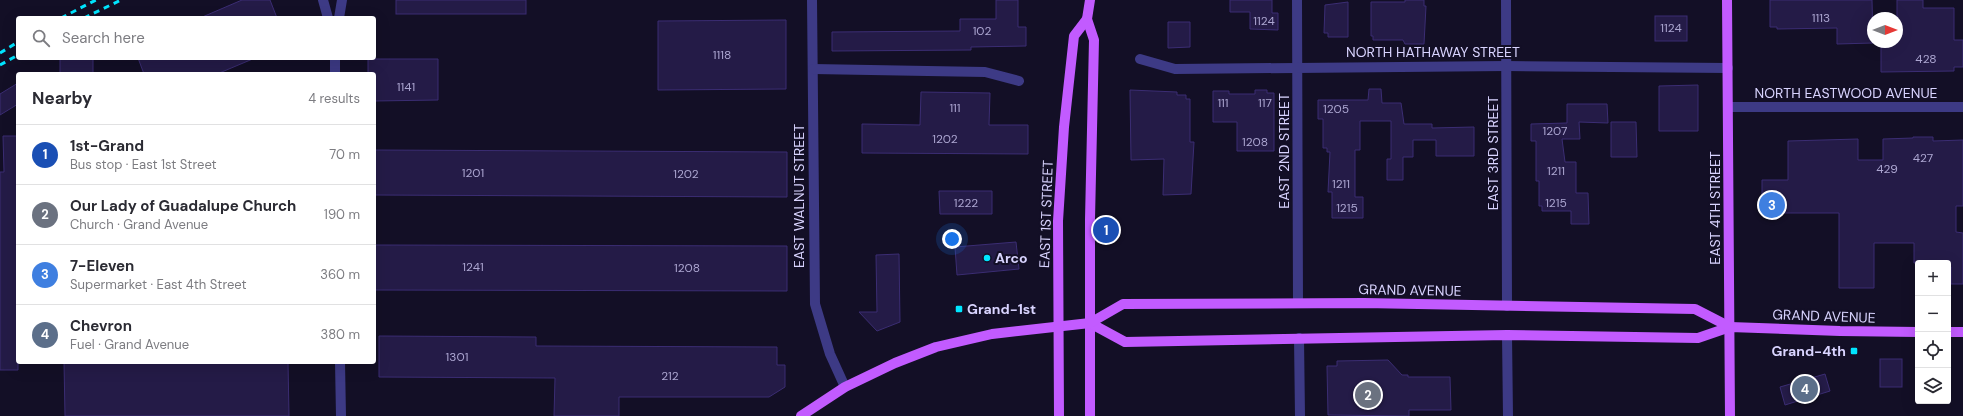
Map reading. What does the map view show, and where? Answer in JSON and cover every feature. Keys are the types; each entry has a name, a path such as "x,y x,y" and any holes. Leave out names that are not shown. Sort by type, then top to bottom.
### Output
{"main road":[{"name":"EAST 1ST STREET","path":"1090,0 1087,19 1094,40 1090,219 1090,416"},
{"name":"EAST 4TH STREET","path":"1727,0 1729,107 1730,416"},
{"name":"EAST 1ST STREET","path":"1059,416 1058,221 1066,99 1074,36 1087,19"},
{"name":"GRAND AVENUE","path":"801,416 845,387 895,363 936,347 992,334 1058,325 1090,323 1123,304 1298,302 1695,309 1730,327"},
{"name":"GRAND AVENUE","path":"1090,323 1125,342 1507,335 1698,338 1730,327 1915,332"},
{"path":"1951,332 1963,332"}],"street":[{"path":"324,0 328,16"},
{"path":"339,16 342,0"},
{"name":"EAST WALNUT STREET","path":"812,0 815,304 830,354 845,387"},
{"name":"EAST 2ND STREET","path":"1297,0 1298,302"},
{"name":"EAST 3RD STREET","path":"1506,0 1508,306"},
{"name":"NORTH HATHAWAY STREET","path":"1140,59 1175,68 1506,66 1728,68"},
{"path":"335,60 335,72"},
{"path":"813,68 985,72 1019,81"},
{"name":"NORTH EASTWOOD AVENUE","path":"1729,107 1963,107"},
{"path":"1507,335 1508,416"},
{"path":"1299,338 1300,416"},
{"path":"340,364 341,416"}],"building":[{"path":"242,0 270,0 276,16 205,16"},
{"path":"396,0 526,0 526,14 396,14"},
{"path":"996,0 1018,0 1018,27 1026,27 1026,46 971,47 971,50 832,51 832,32 960,31 960,19 996,19"},
{"path":"1230,0 1272,0 1272,13 1278,13 1278,30 1250,29 1250,12 1230,12"},
{"path":"1405,0 1424,0 1424,6 1426,6 1424,44 1405,44 1403,40 1373,40 1373,36 1371,36 1371,2 1405,2"},
{"path":"1770,0 1872,0 1872,12 1867,12 1867,43 1837,44 1837,28 1777,29 1777,27 1770,27"},
{"path":"1897,0 1923,0 1923,8 1954,8 1954,40 1963,40 1963,67 1954,67 1954,71 1881,72 1881,48 1903,48 1903,12 1897,12"},
{"path":"1348,2 1348,37 1328,37 1328,33 1324,33 1325,5"},
{"path":"1655,16 1687,16 1687,41 1655,41"},
{"path":"786,20 786,89 658,90 658,21"},
{"path":"1168,22 1190,22 1190,47 1168,48"},
{"path":"438,59 438,100 376,101 376,72 368,72 368,60"},
{"path":"60,60 93,60 93,72 60,72"},
{"path":"139,60 250,60 222,72 143,72"},
{"path":"16,84 16,105 0,115 0,94"},
{"path":"1698,85 1698,131 1659,131 1659,86"},
{"path":"1369,89 1381,89 1382,103 1401,103 1404,124 1432,124 1432,128 1474,127 1474,156 1436,156 1436,140 1413,140 1413,157 1403,157 1403,180 1387,180 1387,159 1391,159 1391,121 1360,121 1360,150 1355,150 1355,197 1363,197 1363,218 1332,218 1332,192 1328,192 1330,152 1327,152 1327,148 1323,148 1323,119 1318,119 1318,100 1368,100"},
{"path":"1130,90 1177,92 1177,95 1186,95 1186,99 1190,99 1190,142 1194,142 1191,194 1163,195 1164,159 1131,160"},
{"path":"1255,90 1267,90 1267,93 1274,93 1274,151 1237,151 1237,122 1213,122 1213,91 1229,91 1229,94 1255,94"},
{"path":"921,92 990,93 989,125 1028,125 1028,154 862,153 862,124 920,125"},
{"path":"1567,104 1607,104 1608,123 1579,122 1580,139 1562,139 1565,162 1576,162 1576,193 1588,193 1589,224 1571,224 1571,211 1542,211 1542,206 1539,206 1539,181 1536,181 1536,141 1531,141 1531,124 1567,123"},
{"path":"1611,122 1636,122 1637,157 1611,157"},
{"path":"3,136 16,136 16,364 18,364 18,370 0,370 0,172 4,172"},
{"path":"1933,137 1933,141 1963,140 1963,206 1956,206 1956,232 1963,233 1963,284 1951,284 1951,260 1915,260 1914,263 1914,243 1874,243 1874,288 1839,288 1839,213 1762,213 1762,180 1788,180 1788,141 1858,139 1858,160 1883,160 1883,139"},
{"path":"376,150 787,152 787,197 376,195"},
{"path":"939,191 992,191 992,214 940,214"},
{"name":"Arco","path":"1016,242 1019,269 957,275 955,247"},
{"path":"376,245 787,246 787,291 376,290"},
{"path":"899,254 900,322 877,331 859,312 877,312 876,255"},
{"path":"379,336 536,337 536,346 777,347 777,365 785,365 785,387 769,397 619,397 619,416 554,416 555,378 379,377"},
{"path":"1880,359 1902,359 1902,387 1880,387"},
{"path":"1388,360 1402,375 1408,375 1408,377 1450,377 1451,410 1409,410 1409,416 1328,415 1327,366 1337,366 1337,361"},
{"path":"64,364 288,364 289,416 65,416"},
{"path":"1825,374 1830,391 1785,405 1780,387"}],"railway":[{"path":"65,16 96,0"},
{"path":"88,16 121,0"},
{"path":"0,53 16,43"},
{"path":"0,65 16,56"}],"place":[{"name":"7-Eleven","path":"1772,205"},
{"name":"1st-Grand","path":"1106,230"},
{"name":"Arco","path":"987,258"},
{"name":"Grand-1st","path":"959,309"},
{"name":"Grand-4th","path":"1854,351"},
{"name":"Chevron","path":"1805,389"},
{"name":"Our Lady of Guadalupe Church","path":"1368,395"}]}
